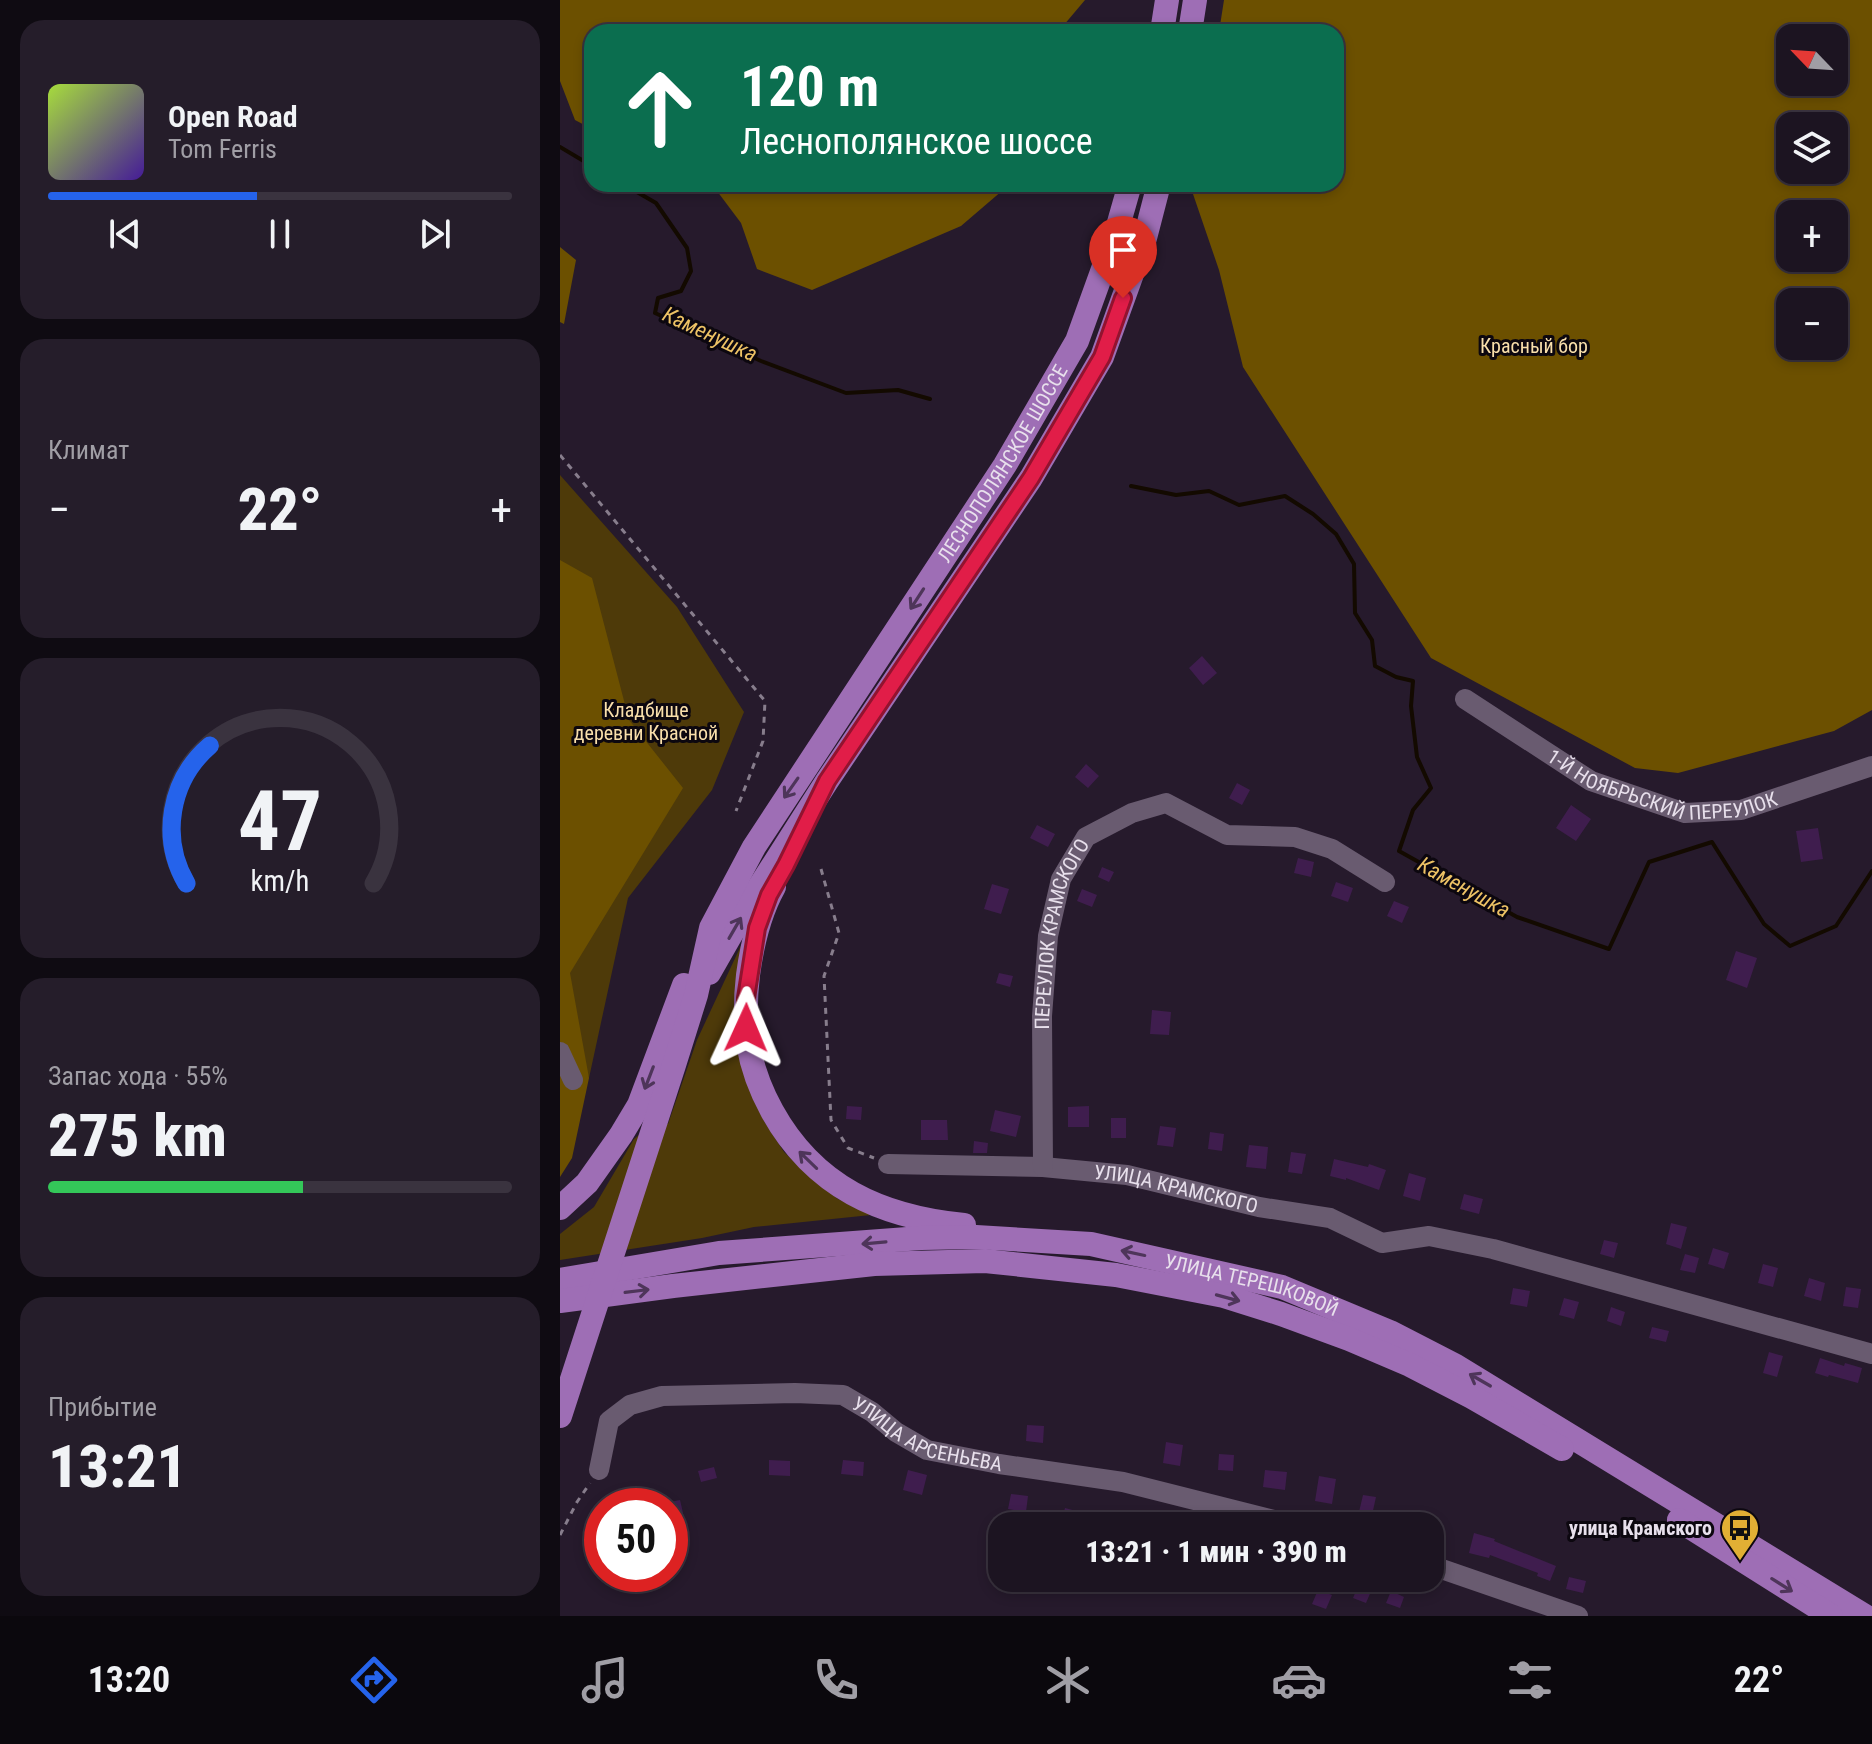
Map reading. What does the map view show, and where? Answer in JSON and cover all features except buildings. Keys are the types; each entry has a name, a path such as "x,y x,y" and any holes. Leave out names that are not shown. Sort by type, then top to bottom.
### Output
{"main road":[{"path":"1163,24 1167,0"},
{"path":"1191,24 1195,0"},
{"name":"ЛЕСНОПОЛЯНСКОЕ ШОССЕ","path":"711,928 785,797 1005,465 1077,341 1128,192"},
{"name":"ЛЕСНОПОЛЯНСКОЕ ШОССЕ","path":"827,781 1031,478 1102,357 1145,238 1157,192"},
{"path":"696,995 749,903 827,781"},
{"path":"827,781 769,895 757,928 747,984 746,1028 750,1062 784,1133 803,1157 835,1184 897,1213 936,1222 1022,1229 1091,1244"},
{"path":"560,1416 696,995 711,928"},
{"path":"560,1208 587,1183 639,1105 678,997 711,928"},
{"name":"УЛИЦА ТЕРЕШКОВОЙ","path":"560,1280 719,1253 921,1238 976,1237 1091,1244 1282,1287 1390,1332 1456,1366 1865,1616"},
{"name":"УЛИЦА ТЕРЕШКОВОЙ","path":"571,1300 874,1264 985,1261 1116,1275 1224,1296 1349,1339 1448,1384 1590,1466 1831,1616"},
{"path":"560,1310 571,1300"}],"street":[{"name":"1-Й НОЯБРЬСКИЙ ПЕРЕУЛОК","path":"1465,699 1591,781 1685,813 1741,810 1872,766"},
{"name":"ПЕРЕУЛОК КРАМСКОГО","path":"1043,1167 1042,1016 1048,936 1061,879 1086,837 1132,813 1166,803 1227,835 1295,837 1332,849 1385,882"},
{"path":"560,1052 573,1080"},
{"name":"УЛИЦА КРАМСКОГО","path":"888,1164 1043,1167 1127,1175 1259,1207 1330,1218 1382,1243 1429,1236 1493,1249 1872,1354"},
{"name":"УЛИЦА АРСЕНЬЕВА","path":"599,1470 609,1421 630,1405 662,1396 843,1395 927,1450 1123,1482 1242,1512"},
{"path":"1444,1570 1571,1615"}],"path":[{"path":"560,455 765,701 763,741 736,811"},
{"path":"821,869 839,933 824,976 831,1120 848,1148 888,1164"},
{"path":"560,1535 577,1502 599,1470"}],"green space":[{"path":"560,0 1085,0 1065,24 584,24 584,125 575,120 560,81"},
{"name":"Красный бор","path":"1224,0 1872,0 1872,710 1834,731 1678,773 1635,768 1431,658 1243,367 1219,270 1193,192 1344,192 1344,24 1220,24"},
{"path":"718,192 1001,192 961,226 812,290 757,269 741,223"},
{"path":"560,247 576,260 564,324 560,322"},
{"name":"Кладбище деревни Красной","path":"560,475 677,607 744,712 712,790 628,898 589,1078 560,1003"},
{"path":"560,560 592,578 629,720 683,788 570,973 589,1078 572,1158 560,1177"},
{"path":"744,939 764,1121 784,1152 813,1180 838,1199 871,1215 754,1227 560,1260 560,1234 594,1207 634,1139 656,1121 668,1124 697,1040"}],"waterway":[{"name":"Каменушка","path":"560,147 584,161"},
{"name":"Каменушка","path":"637,192 656,203 687,248 691,271 681,291 658,298 655,313 761,361 846,393 898,390 930,399"},
{"name":"Каменушка","path":"1131,486 1176,495 1209,491 1239,505 1285,496 1336,534 1354,564 1355,613 1372,640 1375,666 1396,677 1413,681 1411,706 1417,757 1431,788 1413,810 1399,851 1517,917 1609,949 1649,862 1712,842 1764,924 1790,946 1836,926 1872,871"}],"place":[{"name":"улица Крамского","path":"1740,1562"}],"route":[{"path":"746,1028 746,998 757,928 769,895 827,781 1031,478 1102,357 1123,298"}]}
